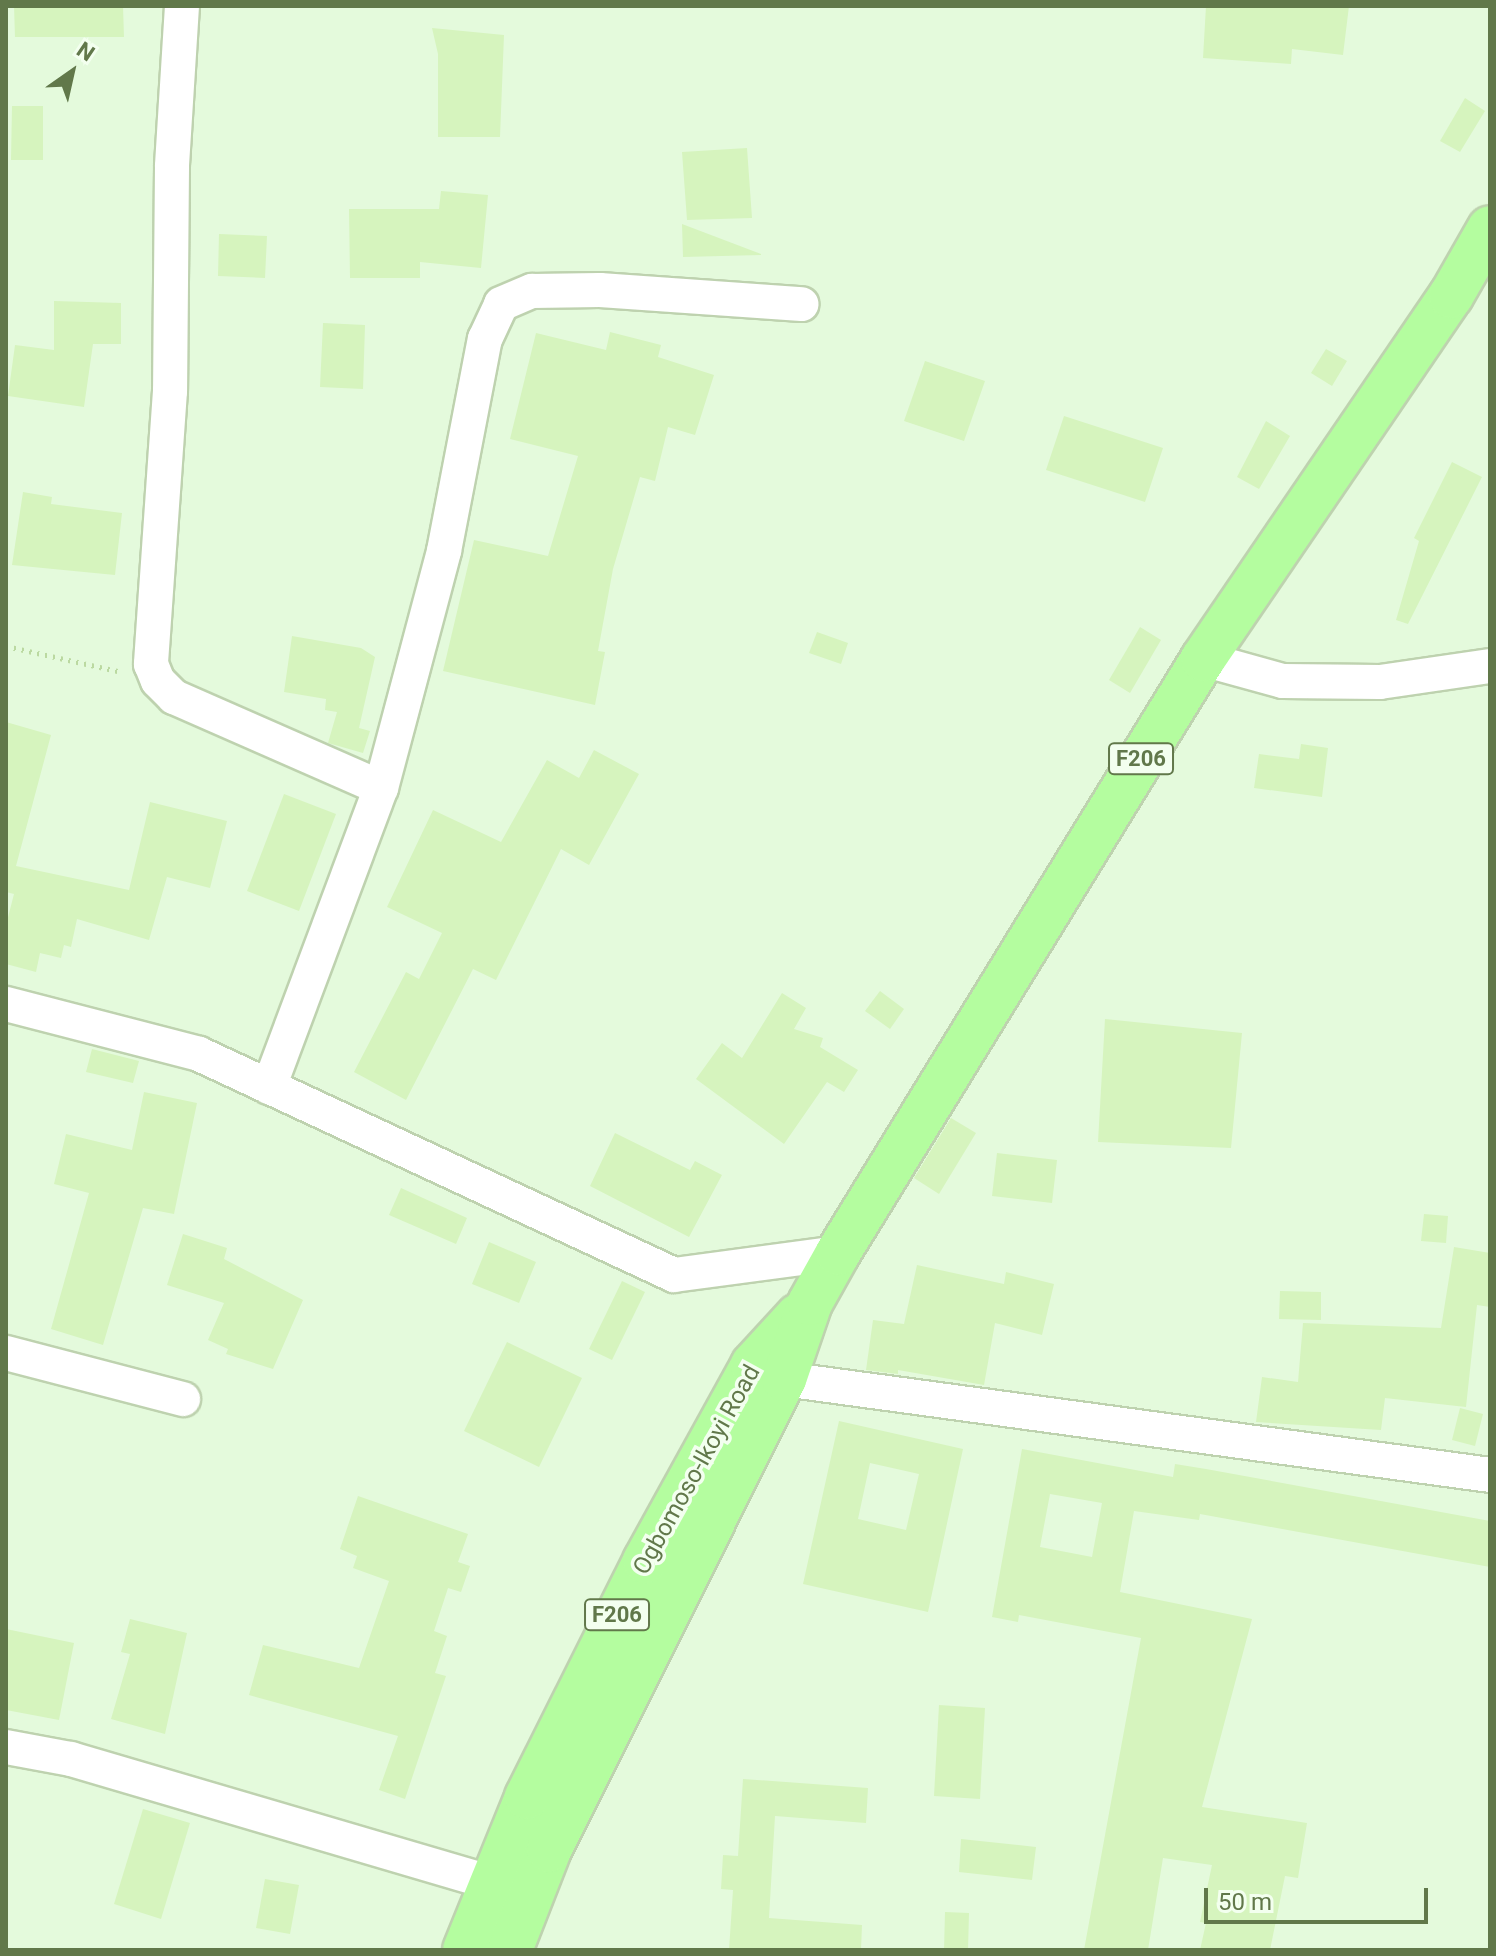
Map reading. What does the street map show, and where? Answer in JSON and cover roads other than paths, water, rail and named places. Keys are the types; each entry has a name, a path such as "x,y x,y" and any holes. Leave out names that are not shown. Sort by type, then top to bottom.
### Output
{"main road":[{"name":"F206","path":"810,1303 1203,659 1451,296 1490,228"},
{"name":"Ogbomoso-Ikoyi Road","path":"510,1950 549,1850 784,1379 810,1303"},
{"name":"Ogbomoso-Ikoyi Road","path":"465,1950 490,1882 581,1684 753,1365 810,1303"}],"street":[{"path":"182,6 172,167 170,391 150,642 158,681 174,697 381,788"},
{"path":"269,1087 381,788 444,551 485,339 501,304 532,291 600,290 802,304"},
{"path":"1203,659 1283,681 1380,682 1490,666"},
{"path":"6,1004 199,1054 674,1275 838,1253"},
{"path":"6,1353 183,1399"},
{"path":"784,1379 1490,1475"},
{"path":"6,1747 71,1759 490,1882"}]}
